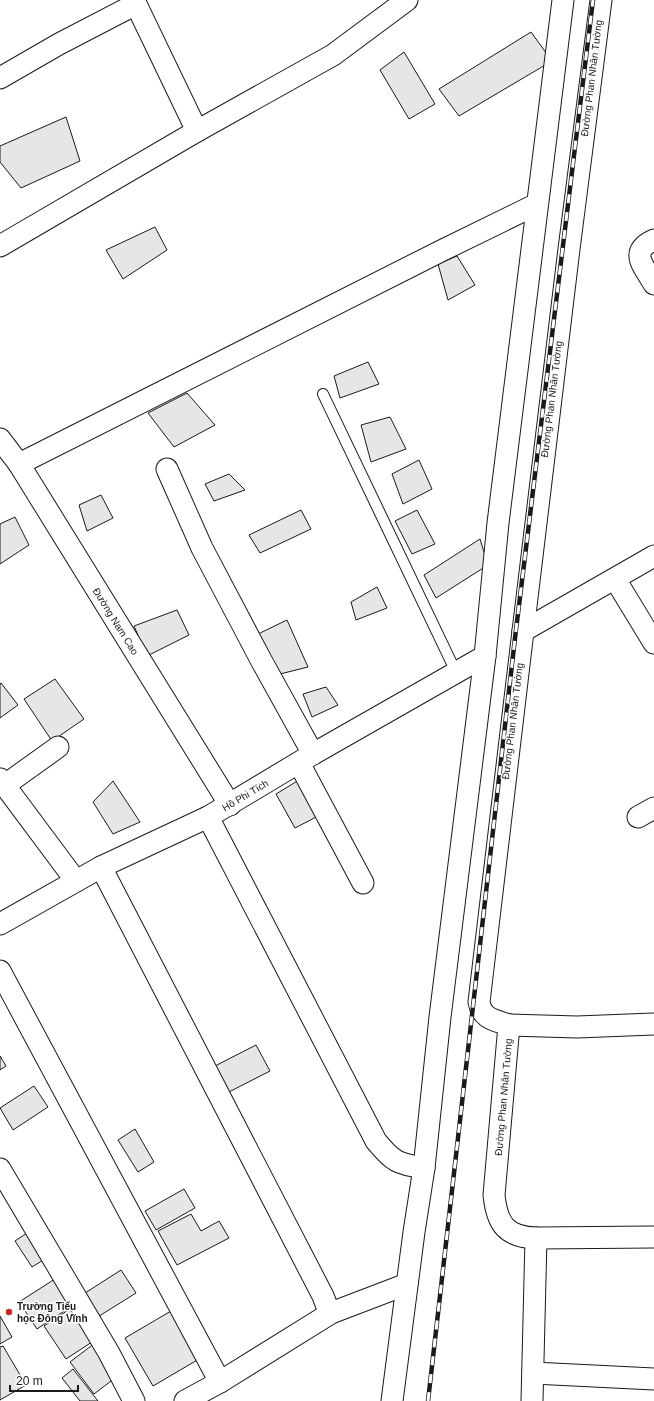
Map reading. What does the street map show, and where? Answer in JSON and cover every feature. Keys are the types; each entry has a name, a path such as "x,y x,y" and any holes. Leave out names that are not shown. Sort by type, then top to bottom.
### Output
{"street":[{"path":"0,246 333,55 407,0"},
{"path":"392,1401 424,1168 440,1017 485,656 498,523 537,204 564,0"},
{"name":"Đường Phan Nhân Tường","path":"601,0 522,631 479,1002 480,1008 485,1015 490,1019 509,1026 494,1195 496,1212 502,1223 511,1232 523,1237 654,1237"},
{"path":"0,78 135,2 197,132"},
{"path":"19,464 537,204"},
{"path":"654,240 641,248 639,255 641,262 654,284"},
{"name":"Đường Nam Cao","path":"0,439 19,464 230,804"},
{"path":"167,469 206,555 261,660 363,883"},
{"path":"522,631 654,556"},
{"path":"615,579 654,643"},
{"name":"Hồ Phi Tích","path":"0,924 101,867 208,817 306,758 485,656"},
{"path":"58,747 2,782 76,881"},
{"path":"208,817 376,1141 386,1153 404,1165 424,1168"},
{"path":"101,867 323,1296 328,1309 332,1313"},
{"path":"0,971 220,1382"},
{"path":"509,1026 577,1027 654,1024"},
{"path":"0,1169 109,1352 134,1401"},
{"path":"532,1401 536,1238"},
{"path":"185,1401 220,1382 332,1313 407,1284"},
{"path":"533,1373 654,1379"}],"lane":[{"path":"323,394 456,672"}],"building":[{"path":"531,32 552,61 459,116 439,89"},
{"path":"404,52 435,104 409,119 380,70"},
{"path":"66,117 80,161 21,188 0,162 0,146"},
{"path":"155,227 167,250 123,279 106,250"},
{"path":"457,256 475,285 448,300 438,264"},
{"path":"368,362 379,384 340,398 334,376"},
{"path":"187,393 215,425 174,447 148,413"},
{"path":"390,417 406,449 371,462 361,425"},
{"path":"419,460 432,489 403,504 392,474"},
{"path":"229,474 245,490 214,501 205,484"},
{"path":"101,495 113,518 87,531 79,505"},
{"path":"301,510 311,529 260,553 249,535"},
{"path":"417,510 435,544 412,554 395,521"},
{"path":"15,517 29,545 0,564 0,524"},
{"path":"480,539 488,565 436,598 424,575"},
{"path":"377,587 387,608 356,620 351,602"},
{"path":"177,610 189,635 147,656 134,626"},
{"path":"287,620 308,667 276,675 258,634"},
{"path":"55,679 84,719 52,741 24,699"},
{"path":"1,683 18,705 0,718 0,684"},
{"path":"326,687 338,705 312,717 303,694"},
{"path":"299,780 320,815 295,828 276,794"},
{"path":"113,781 140,822 113,834 93,802"},
{"path":"256,1045 270,1071 225,1094 211,1068"},
{"path":"0,1056 6,1066 0,1070"},
{"path":"34,1086 48,1107 13,1130 0,1108"},
{"path":"135,1129 154,1162 138,1172 118,1140"},
{"path":"184,1189 195,1208 156,1230 145,1211"},
{"path":"191,1214 201,1231 219,1221 229,1238 177,1265 158,1231"},
{"path":"30,1231 48,1257 32,1267 15,1241"},
{"path":"121,1270 136,1293 96,1318 82,1295"},
{"path":"58,1277 75,1304 37,1329 19,1302"},
{"path":"76,1305 98,1338 66,1359 44,1326"},
{"path":"171,1311 199,1359 153,1386 125,1338"},
{"path":"0,1316 12,1337 0,1344"},
{"path":"95,1343 119,1375 94,1394 70,1362"},
{"path":"3,1346 26,1385 0,1400 0,1347"},
{"path":"73,1369 98,1401 80,1401 62,1378"}],"railway":[{"path":"428,1401 515,638 593,0"}],"place":[{"name":"Trường Tiểu học Đông Vĩnh","path":"9,1312"}]}
